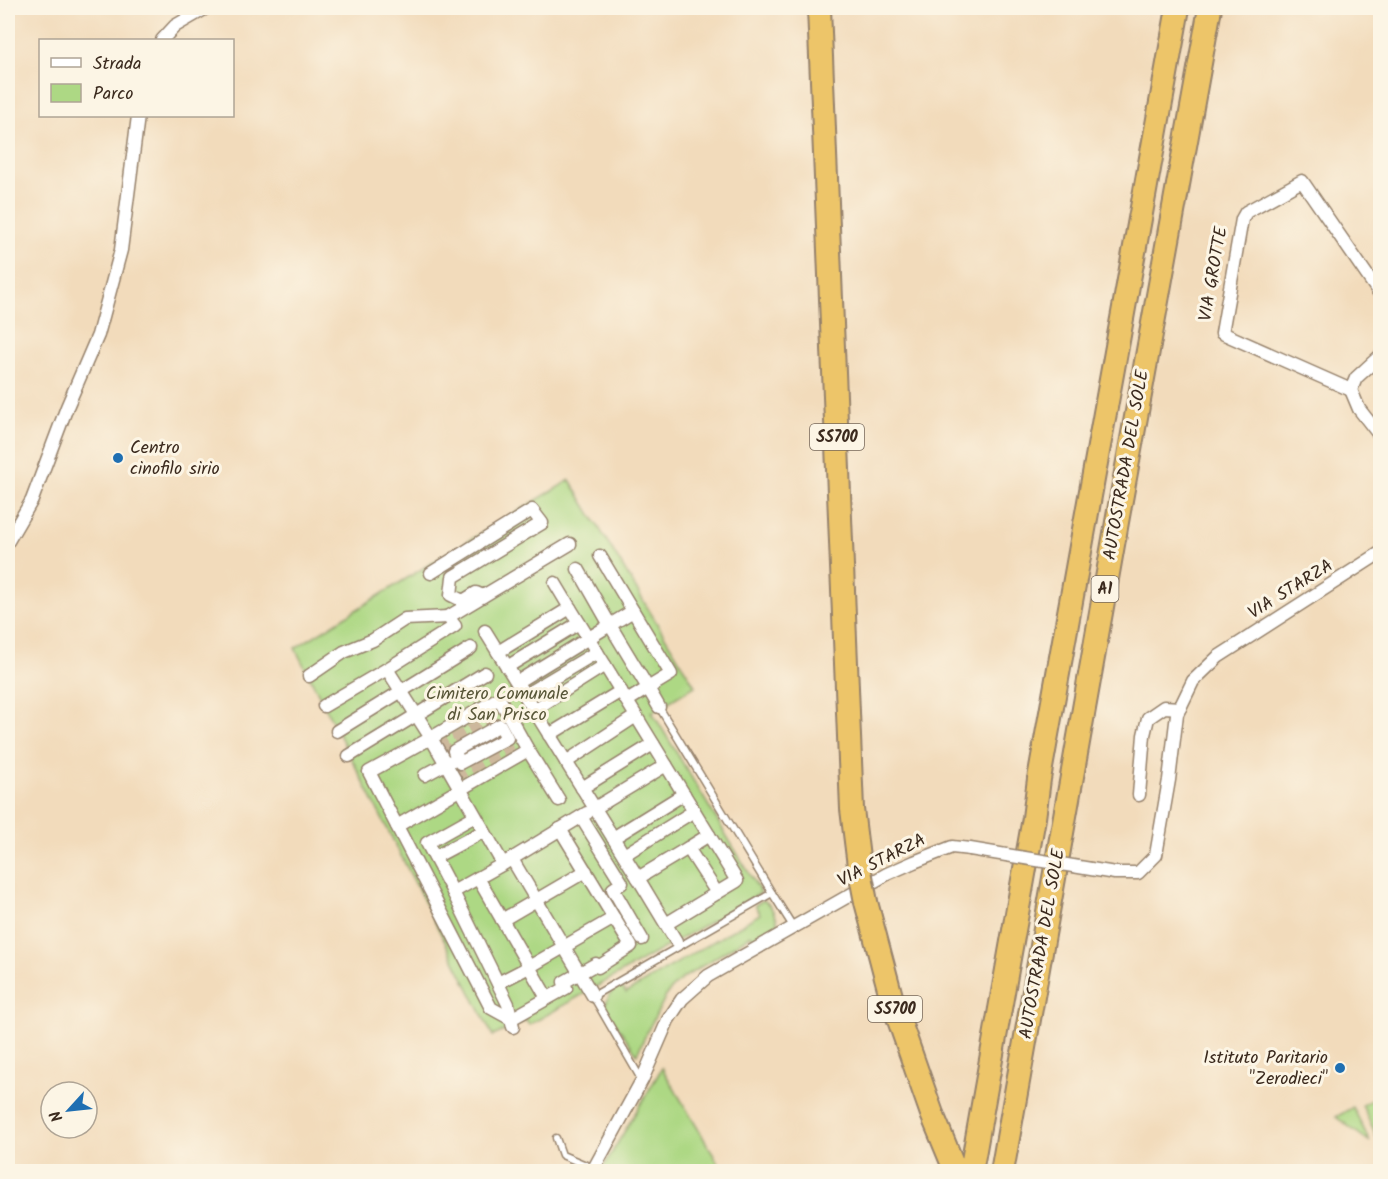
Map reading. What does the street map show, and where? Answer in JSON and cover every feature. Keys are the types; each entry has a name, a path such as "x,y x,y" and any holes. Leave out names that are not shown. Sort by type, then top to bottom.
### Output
{"highway":[{"name":"SS700","path":"819,8 852,810 866,902 892,1000 932,1114 956,1172"},
{"name":"AUTOSTRADA DEL SOLE","path":"971,1172 1041,768 1178,8"},
{"name":"AUTOSTRADA DEL SOLE","path":"1002,1172 1210,8"}],"street":[{"path":"163,39 175,26 206,8"},
{"path":"8,542 32,500 67,407 98,335 121,250 138,117"},
{"name":"VIA GROTTE","path":"1351,390 1222,333 1245,212 1302,181 1380,294"},
{"path":"1380,356 1356,378 1351,390 1359,409 1380,435"},
{"path":"430,573 532,510 542,523 453,577 451,594 464,601 476,593 483,596"},
{"path":"309,676 344,652 373,640 405,619 422,615 448,617 570,544"},
{"name":"VIA STARZA","path":"592,1170 642,1080 668,1020 682,999 708,976 887,874 952,847 1115,873 1138,873 1156,855 1169,780 1177,714 1193,681 1218,657 1380,553"},
{"path":"549,735 624,696 648,688 671,674 600,556"},
{"path":"578,569 659,707"},
{"path":"555,583 738,881 666,924"},
{"path":"498,652 570,608"},
{"path":"517,682 633,610"},
{"path":"324,706 455,626 448,617"},
{"path":"507,667 579,623"},
{"path":"485,631 582,788 587,812 622,883 613,889 642,939"},
{"path":"337,732 471,648"},
{"path":"525,695 597,652"},
{"path":"534,710 605,665"},
{"path":"387,669 431,738 452,761 461,789 475,816 537,900 592,996"},
{"path":"349,756 485,673"},
{"path":"508,728 501,694 431,738 369,772 490,1008 512,1023"},
{"path":"1139,795 1144,735 1148,718 1164,707 1180,708"},
{"path":"566,762 636,716"},
{"path":"452,761 454,751 500,725 508,728 528,750 559,800"},
{"path":"582,788 653,744"},
{"path":"397,826 528,750"},
{"path":"425,775 452,761"},
{"path":"453,892 508,862 666,765"},
{"path":"613,838 684,794"},
{"path":"624,855 694,811"},
{"path":"587,812 613,838 676,941"},
{"path":"475,816 427,843 508,1004 512,1023"},
{"path":"512,1023 547,998 566,988 564,982 596,964 598,968 631,946 560,829"},
{"path":"435,857 484,831"},
{"path":"638,878 710,836"},
{"path":"688,848 717,893"},
{"path":"502,920 586,871"},
{"path":"478,878 547,998"},
{"path":"498,983 614,918"}],"lane":[{"path":"659,707 795,928"},
{"path":"642,1080 592,996 772,893"},
{"path":"556,1138 562,1155 592,1170"}],"green space":[{"name":"Cimitero Comunale di San Prisco","path":"570,480 695,686 652,712 761,893 529,1025 526,1020 493,1036 295,648"},
{"path":"763,900 776,917 775,930 759,943 751,935 683,978 665,998 637,1054 604,1007 611,992 620,985 626,993 760,914 755,905"},
{"path":"662,1068 723,1171 601,1171"},
{"path":"1380,1095 1380,1145 1362,1105"},
{"path":"1353,1107 1370,1142 1336,1117"}],"tunnel":[{"path":"438,749 506,711"},
{"path":"454,777 521,739"}],"place":[{"name":"Centro cinofilo sirio","path":"118,458"},
{"name":"Istituto Paritario \"Zerodieci\"","path":"1340,1068"}]}
